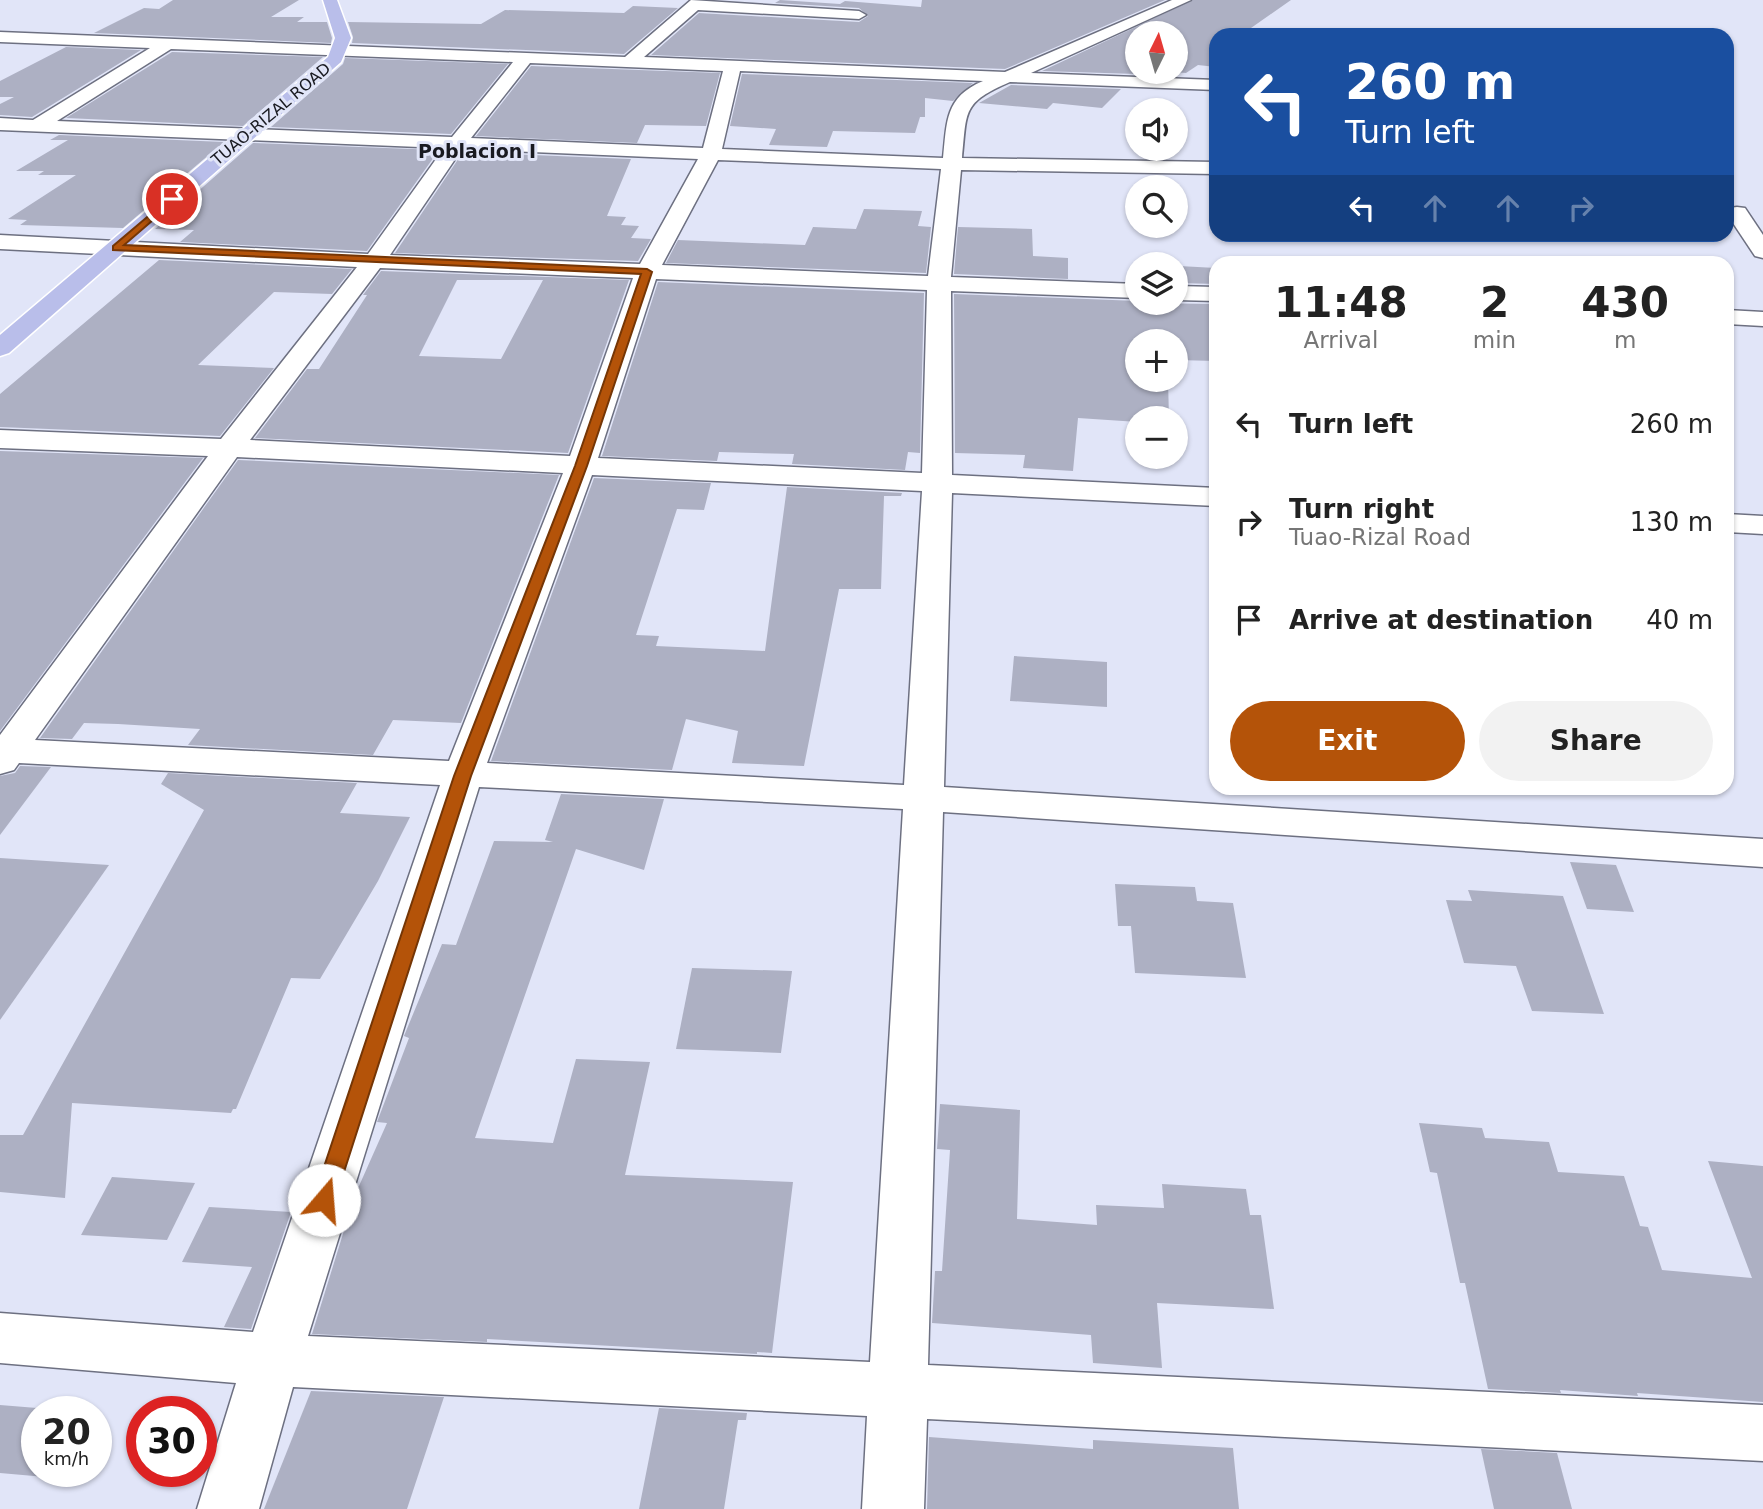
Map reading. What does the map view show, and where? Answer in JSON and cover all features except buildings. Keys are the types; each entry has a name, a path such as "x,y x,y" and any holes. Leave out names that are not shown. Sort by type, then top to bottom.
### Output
{"main road":[{"name":"TUAO-RIZAL ROAD","path":"0,348 324,69 341,49 344,38 330,0"}],"street":[{"path":"893,1509 937,482 939,281 958,109 977,90 1184,0"},
{"path":"630,61 697,3 859,15"},
{"path":"0,37 1209,85"},
{"path":"0,47 19,38"},
{"path":"9,143 169,43"},
{"path":"3,754 229,448 374,261 457,143 526,57"},
{"path":"228,1509 272,1360 463,776 581,466 647,272 710,155 733,64"},
{"path":"0,124 952,164 1209,169"},
{"path":"1734,208 1763,215"},
{"path":"1734,210 1763,251"},
{"path":"0,242 374,261 1125,290"},
{"path":"1188,293 1209,294"},
{"path":"1734,317 1763,319"},
{"path":"0,439 1209,497"},
{"path":"1734,523 1763,525"},
{"path":"3,754 924,798 1763,853"},
{"path":"0,1338 272,1360 1763,1433"}],"district":[{"name":"Poblacion I","path":"477,151"}],"route":[{"path":"172,199 116,248 647,272 581,466 463,776 324,1200"}]}
